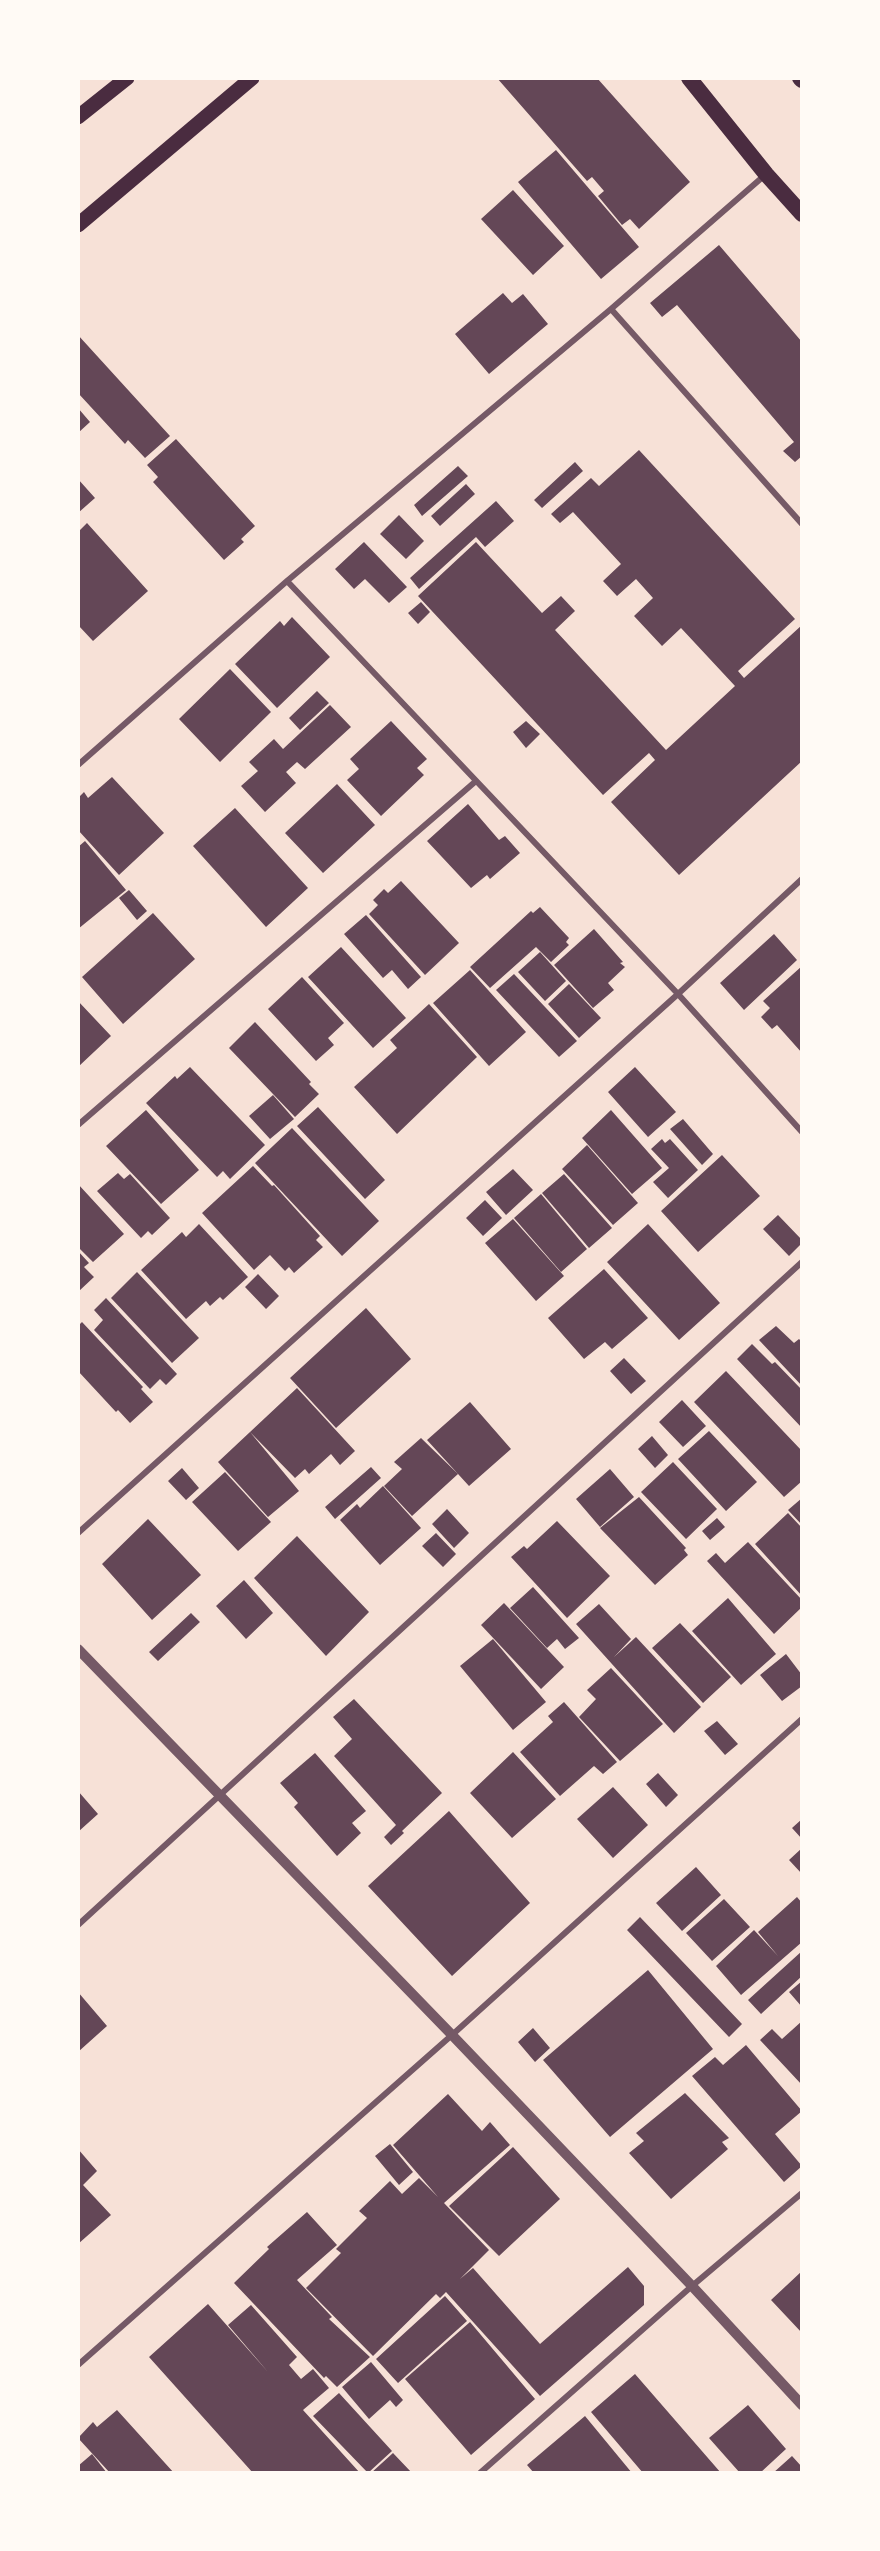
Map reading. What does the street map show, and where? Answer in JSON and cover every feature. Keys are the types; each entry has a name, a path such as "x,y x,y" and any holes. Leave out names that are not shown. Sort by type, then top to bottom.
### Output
{"highway":[{"path":"689,78 766,174 802,214"}],"main road":[{"path":"78,117 127,78"},
{"path":"78,225 252,78"}],"street":[{"path":"78,765 287,581 610,309 766,174"},
{"path":"610,309 802,524"},
{"path":"287,581 678,994 802,1132"},
{"path":"78,1125 476,781"},
{"path":"78,1533 678,994 802,879"},
{"path":"78,1926 802,1262"},
{"path":"78,1649 452,2035 692,2286 802,2405"},
{"path":"78,2365 452,2035 802,1719"},
{"path":"480,2473 692,2286 802,2193"}],"building":[{"path":"497,78 597,78 690,182 639,229 630,219 622,225 598,196 604,191 592,177 587,181"},
{"path":"556,150 639,247 601,279 518,182"},
{"path":"513,190 564,246 533,275 481,219"},
{"path":"719,245 802,342 802,456 795,462 783,451 794,442 677,305 662,317 650,303"},
{"path":"503,293 512,303 523,294 548,324 489,374 455,334"},
{"path":"78,335 170,436 145,458 128,440 125,444 78,393"},
{"path":"78,408 90,422 78,433"},
{"path":"176,439 255,526 241,539 244,542 224,560 153,482 158,477 147,465"},
{"path":"639,450 795,619 738,671 744,678 802,625 802,761 679,875 611,802 655,760 649,753 603,795 418,596 476,542 542,613 561,596 575,611 555,630 666,750 735,686 681,628 662,646 634,616 653,598 636,579 617,596 603,581 621,564 573,512 560,523 551,514 591,478 599,486"},
{"path":"575,462 583,471 542,508 534,500"},
{"path":"458,466 468,476 422,516 414,505"},
{"path":"78,479 95,498 78,513"},
{"path":"466,484 475,494 440,526 431,516"},
{"path":"496,501 514,521 485,547 476,537 419,589 410,578"},
{"path":"399,515 424,541 406,559 380,534"},
{"path":"87,523 148,591 93,641 78,625 78,532"},
{"path":"364,542 407,587 389,603 365,579 354,589 335,569"},
{"path":"421,602 430,612 418,624 408,613"},
{"path":"292,617 330,657 277,708 235,664 280,621 284,626"},
{"path":"230,669 271,712 220,762 179,719"},
{"path":"317,691 329,703 300,730 289,718"},
{"path":"330,705 351,727 305,769 297,762 286,772 296,783 265,812 241,786 258,771 249,762 274,739 283,749"},
{"path":"391,721 427,759 417,768 424,775 381,816 347,780 359,769 350,759"},
{"path":"526,721 540,734 526,748 513,732"},
{"path":"112,777 164,833 119,875 78,830 78,798 84,792 88,798"},
{"path":"337,784 375,825 323,873 285,833"},
{"path":"468,804 499,840 505,836 520,853 490,879 487,875 471,888 427,841"},
{"path":"235,808 308,888 266,927 193,846"},
{"path":"85,841 126,890 78,929 78,847"},
{"path":"401,881 459,943 425,975 369,914 378,905 373,900 384,889 388,893"},
{"path":"129,890 147,911 137,920 119,898"},
{"path":"540,907 569,938 566,942 569,945 551,962 536,947 490,988 470,967 531,911 533,913"},
{"path":"153,913 195,959 123,1024 82,977"},
{"path":"366,915 421,977 408,989 392,970 383,978 344,934"},
{"path":"594,929 625,967 608,983 614,990 593,1008 554,965"},
{"path":"774,934 797,960 744,1010 720,983"},
{"path":"341,947 406,1018 373,1048 308,977"},
{"path":"540,952 566,981 545,1001 518,972"},
{"path":"802,966 802,1053 777,1025 772,1029 761,1017 770,1008 763,1001"},
{"path":"470,970 526,1032 489,1066 433,1003"},
{"path":"514,974 577,1041 559,1057 496,990"},
{"path":"302,977 344,1023 328,1038 334,1045 316,1061 268,1009"},
{"path":"569,984 601,1018 579,1038 548,1004"},
{"path":"78,1001 111,1036 78,1067"},
{"path":"429,1004 477,1057 397,1134 354,1087 397,1048 390,1040"},
{"path":"255,1022 311,1082 309,1084 319,1094 295,1117 229,1048"},
{"path":"190,1067 265,1145 230,1179 223,1171 217,1177 146,1103 175,1076 177,1079"},
{"path":"635,1067 676,1112 648,1137 608,1092"},
{"path":"273,1095 294,1119 270,1139 249,1116"},
{"path":"318,1107 385,1180 365,1199 297,1126"},
{"path":"146,1110 199,1170 161,1204 106,1146"},
{"path":"611,1110 662,1168 632,1194 582,1138"},
{"path":"683,1119 713,1154 702,1165 670,1129"},
{"path":"292,1128 379,1221 342,1256 255,1163"},
{"path":"662,1139 665,1143 670,1139 698,1170 668,1198 653,1182 669,1168 651,1149"},
{"path":"587,1145 638,1203 613,1225 562,1169"},
{"path":"722,1155 760,1196 698,1252 661,1211"},
{"path":"253,1166 272,1186 274,1185 320,1236 316,1240 323,1247 294,1273 289,1267 285,1271 270,1255 254,1270 202,1213"},
{"path":"513,1169 533,1190 506,1215 486,1192"},
{"path":"118,1173 124,1179 130,1174 170,1218 152,1235 148,1231 141,1238 97,1191"},
{"path":"564,1174 612,1228 589,1248 542,1193"},
{"path":"78,1184 124,1234 93,1262 78,1247"},
{"path":"541,1194 587,1249 561,1272 514,1218"},
{"path":"485,1200 502,1218 483,1236 466,1218"},
{"path":"778,1215 802,1240 802,1243 789,1256 763,1229"},
{"path":"513,1219 564,1276 536,1301 485,1243"},
{"path":"199,1224 248,1277 223,1300 220,1297 210,1306 206,1301 186,1319 141,1270 182,1232 186,1237"},
{"path":"648,1224 720,1303 679,1340 607,1262"},
{"path":"78,1251 89,1263 84,1267 94,1277 78,1292"},
{"path":"604,1269 648,1318 612,1349 605,1342 584,1359 548,1318"},
{"path":"137,1272 199,1338 172,1363 111,1298"},
{"path":"258,1274 279,1296 266,1309 245,1287"},
{"path":"106,1298 177,1374 166,1385 160,1379 150,1389 94,1330 103,1320 94,1310"},
{"path":"366,1308 411,1359 336,1428 290,1378"},
{"path":"82,1322 143,1387 141,1389 153,1402 130,1423 118,1410 116,1412 78,1371 78,1326"},
{"path":"776,1326 794,1343 799,1339 802,1342 802,1386 759,1340"},
{"path":"752,1344 772,1364 775,1362 802,1390 802,1428 737,1359"},
{"path":"624,1358 646,1381 631,1394 610,1371"},
{"path":"726,1371 802,1451 802,1481 784,1497 694,1402"},
{"path":"297,1388 355,1451 340,1465 331,1454 309,1474 305,1469 295,1478 250,1432"},
{"path":"682,1400 706,1426 683,1447 659,1422"},
{"path":"470,1402 511,1449 469,1486 427,1440"},
{"path":"709,1431 757,1482 726,1511 678,1459"},
{"path":"250,1432 299,1491 268,1517 218,1462"},
{"path":"652,1436 668,1455 655,1468 638,1449"},
{"path":"421,1438 458,1474 412,1516 384,1486 402,1469 394,1462"},
{"path":"673,1462 717,1509 686,1539 641,1492"},
{"path":"371,1467 381,1478 335,1519 325,1507"},
{"path":"182,1468 199,1488 186,1500 168,1481"},
{"path":"610,1469 634,1497 600,1527 576,1499"},
{"path":"225,1472 271,1522 238,1551 192,1502"},
{"path":"383,1486 421,1528 380,1565 340,1520 357,1504 360,1508"},
{"path":"639,1497 686,1548 684,1550 688,1555 655,1585 600,1528"},
{"path":"802,1498 802,1525 788,1510"},
{"path":"447,1509 469,1533 454,1548 432,1524"},
{"path":"788,1513 802,1528 802,1596 755,1544"},
{"path":"717,1518 725,1527 710,1540 702,1531"},
{"path":"148,1519 201,1575 152,1620 102,1564"},
{"path":"557,1521 610,1576 567,1618 511,1557 524,1546 527,1549"},
{"path":"436,1533 456,1554 443,1567 422,1546"},
{"path":"297,1536 369,1612 326,1656 254,1578"},
{"path":"748,1542 802,1600 802,1607 774,1634 707,1561 716,1553 725,1563"},
{"path":"244,1580 273,1613 246,1639 216,1606"},
{"path":"533,1587 579,1638 565,1649 557,1639 547,1648 510,1608"},
{"path":"728,1598 776,1654 741,1685 692,1631"},
{"path":"504,1603 564,1667 541,1689 481,1625"},
{"path":"599,1604 631,1639 614,1657 636,1637 701,1707 674,1733 576,1624"},
{"path":"191,1613 200,1622 158,1661 149,1652"},
{"path":"680,1623 731,1677 703,1703 652,1648"},
{"path":"493,1639 546,1702 513,1730 460,1666"},
{"path":"786,1654 802,1675 802,1686 782,1701 760,1675"},
{"path":"611,1668 663,1724 620,1761 579,1717 596,1699 587,1690"},
{"path":"354,1699 442,1793 402,1831 404,1833 391,1845 384,1837 396,1825 334,1756 352,1739 333,1717"},
{"path":"564,1702 617,1762 603,1774 594,1766 560,1796 520,1752 553,1722 548,1716"},
{"path":"717,1721 738,1744 725,1755 704,1731"},
{"path":"513,1752 556,1799 512,1838 470,1793"},
{"path":"315,1753 366,1811 352,1823 361,1833 337,1856 294,1807 298,1803 280,1783"},
{"path":"658,1773 678,1795 666,1807 646,1784"},
{"path":"613,1787 648,1825 613,1858 577,1819"},
{"path":"78,1791 98,1814 78,1832"},
{"path":"449,1811 530,1903 452,1976 368,1886"},
{"path":"802,1819 802,1839 792,1828"},
{"path":"802,1848 802,1874 789,1860"},
{"path":"696,1867 721,1895 682,1931 656,1903"},
{"path":"797,1897 802,1903 802,1942 741,1995 716,1966 754,1930 778,1956 758,1932"},
{"path":"724,1899 750,1927 712,1961 686,1933"},
{"path":"640,1917 742,2024 729,2037 627,1930"},
{"path":"802,1951 802,1976 761,2014 748,2000"},
{"path":"648,1970 713,2049 610,2137 543,2060"},
{"path":"802,1981 802,2007 789,1992"},
{"path":"78,1992 107,2026 78,2052"},
{"path":"802,2021 802,2085 760,2040 772,2029 782,2039"},
{"path":"533,2028 550,2048 535,2062 518,2042"},
{"path":"746,2045 802,2111 775,2134 802,2166 784,2182 692,2076 715,2057 723,2065"},
{"path":"685,2093 729,2138 722,2142 728,2149 671,2199 629,2153 644,2141 636,2133"},
{"path":"448,2094 482,2131 490,2122 510,2145 444,2203 489,2250 460,2279 473,2268 540,2344 628,2267 644,2286 644,2305 540,2396 446,2292 440,2298 436,2294 373,2356 306,2288 341,2253 336,2249 367,2218 359,2211 390,2181 402,2194 419,2178 438,2197 393,2145"},
{"path":"390,2144 413,2172 399,2185 375,2156"},
{"path":"513,2147 560,2199 499,2256 449,2206"},
{"path":"78,2149 97,2171 83,2185 111,2215 78,2244"},
{"path":"307,2212 337,2245 297,2280 332,2317 329,2319 370,2357 337,2387 326,2376 324,2378 234,2283 269,2249 267,2247"},
{"path":"802,2271 802,2333 771,2300"},
{"path":"445,2296 467,2321 398,2383 376,2359"},
{"path":"208,2304 268,2372 228,2325 251,2305 297,2357 289,2365 301,2379 313,2369 329,2388 303,2410 360,2473 253,2473 149,2357"},
{"path":"470,2322 535,2399 471,2455 405,2379"},
{"path":"371,2362 403,2400 396,2407 390,2400 369,2419 342,2387"},
{"path":"635,2374 721,2473 643,2473 591,2412"},
{"path":"339,2393 392,2451 368,2473 313,2416"},
{"path":"748,2405 786,2449 760,2473 740,2473 709,2438"},
{"path":"117,2410 174,2473 110,2473 78,2438 93,2422 97,2427"},
{"path":"585,2416 632,2473 534,2473 527,2465"},
{"path":"393,2453 412,2473 371,2473"},
{"path":"92,2454 107,2473 78,2473 78,2466"},
{"path":"792,2456 802,2467 802,2473 773,2473"}]}
